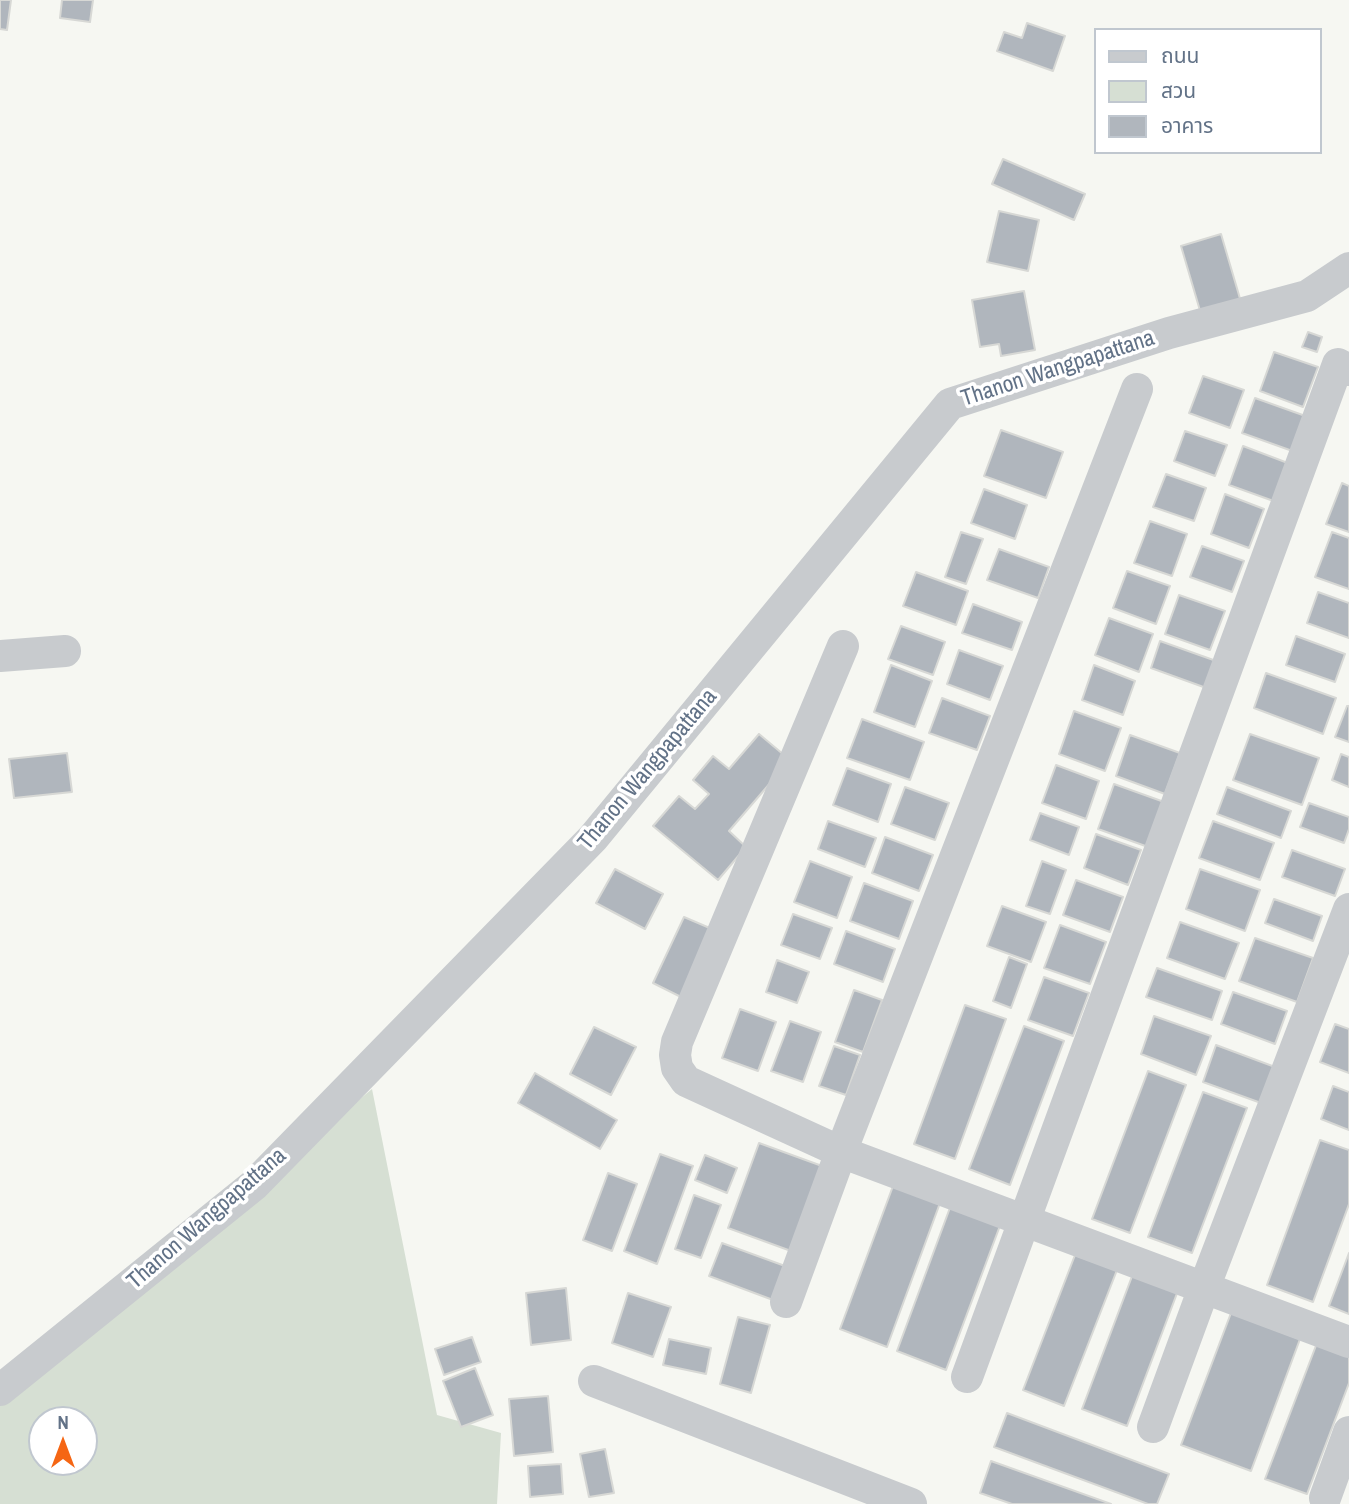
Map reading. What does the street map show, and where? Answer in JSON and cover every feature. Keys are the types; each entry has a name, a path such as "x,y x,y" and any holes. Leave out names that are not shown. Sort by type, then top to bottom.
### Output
{"street":[{"name":"Thanon Wangpapattana","path":"0,1390 254,1185 593,838 950,404 1170,333 1307,296 1349,268"},
{"path":"967,1377 1338,364 1349,370"},
{"path":"786,1301 841,1152 1137,389"},
{"path":"843,646 677,1042 677,1068 686,1081 841,1152 1349,1342"},
{"path":"0,656 65,651"},
{"path":"1153,1427 1203,1288 1349,909"},
{"path":"594,1381 911,1504"},
{"path":"1325,1498 1349,1432"}],"green space":[{"path":"372,1089 437,1415 501,1433 497,1504 0,1504 0,1395"}],"building":[{"path":"0,0 11,0 7,30 0,29"},
{"path":"62,0 93,0 90,22 60,18"},
{"path":"1027,23 1065,36 1053,71 997,51 1004,32 1022,38"},
{"path":"1003,159 1085,194 1074,220 992,184"},
{"path":"999,211 1039,220 1028,271 987,262"},
{"path":"1221,234 1241,302 1201,314 1181,246"},
{"path":"1024,291 1035,350 1001,356 999,344 980,347 972,300"},
{"path":"1308,332 1322,337 1317,352 1302,347"},
{"path":"1274,352 1318,367 1303,407 1260,391"},
{"path":"1203,376 1244,390 1230,428 1189,413"},
{"path":"1255,398 1311,418 1298,453 1242,433"},
{"path":"1001,430 1063,452 1046,498 984,476"},
{"path":"1185,431 1227,445 1215,476 1174,461"},
{"path":"1243,446 1293,465 1279,503 1229,485"},
{"path":"1166,474 1206,488 1194,521 1153,507"},
{"path":"1342,483 1349,486 1349,532 1326,524"},
{"path":"984,489 1027,505 1015,539 971,523"},
{"path":"1225,494 1264,509 1249,548 1211,534"},
{"path":"1150,521 1187,534 1172,576 1134,563"},
{"path":"961,532 983,539 966,584 945,577"},
{"path":"1332,532 1349,538 1349,589 1315,577"},
{"path":"1202,546 1244,561 1232,592 1190,577"},
{"path":"999,549 1049,567 1038,598 987,580"},
{"path":"1127,571 1170,586 1156,624 1113,608"},
{"path":"916,572 968,591 956,625 903,606"},
{"path":"1318,592 1349,603 1349,638 1307,623"},
{"path":"1179,595 1225,611 1210,650 1165,634"},
{"path":"973,604 1022,622 1012,650 962,633"},
{"path":"1109,618 1153,634 1139,672 1095,655"},
{"path":"901,626 945,642 933,675 888,659"},
{"path":"1296,636 1345,654 1335,682 1286,665"},
{"path":"1160,641 1219,662 1209,689 1151,668"},
{"path":"959,650 1003,666 990,700 947,684"},
{"path":"891,665 932,681 915,727 874,712"},
{"path":"1094,665 1135,681 1123,715 1082,700"},
{"path":"1266,673 1336,698 1323,734 1254,708"},
{"path":"942,698 990,716 977,750 929,733"},
{"path":"1349,706 1349,742 1335,737"},
{"path":"1074,711 1121,728 1105,771 1059,754"},
{"path":"862,719 924,742 910,780 847,758"},
{"path":"759,734 790,760 729,831 746,847 718,880 653,826 679,796 695,809 709,794 693,780 713,756 729,769"},
{"path":"1250,734 1319,758 1302,805 1233,780"},
{"path":"1130,735 1180,753 1165,794 1116,776"},
{"path":"67,753 72,792 14,798 9,759"},
{"path":"1341,754 1349,757 1349,787 1332,780"},
{"path":"1056,765 1099,781 1086,819 1042,803"},
{"path":"847,768 891,784 878,822 833,805"},
{"path":"1114,784 1167,803 1151,848 1098,829"},
{"path":"905,787 949,803 935,840 891,824"},
{"path":"1227,787 1291,811 1281,838 1217,814"},
{"path":"1309,803 1349,817 1349,829 1344,843 1300,827"},
{"path":"1040,813 1079,827 1069,855 1030,840"},
{"path":"828,821 876,838 865,867 818,849"},
{"path":"1213,821 1274,843 1260,880 1199,858"},
{"path":"1096,834 1141,850 1128,885 1084,868"},
{"path":"885,837 933,855 919,891 872,873"},
{"path":"1292,850 1345,869 1335,896 1282,877"},
{"path":"810,861 852,877 837,918 794,902"},
{"path":"1042,861 1066,870 1050,914 1026,906"},
{"path":"615,869 663,894 645,929 596,903"},
{"path":"1200,869 1260,890 1245,931 1186,909"},
{"path":"1076,880 1123,897 1110,932 1063,915"},
{"path":"864,883 913,901 899,939 850,921"},
{"path":"1274,899 1322,916 1313,941 1265,923"},
{"path":"1002,906 1046,922 1031,962 987,946"},
{"path":"793,914 832,928 820,959 781,945"},
{"path":"684,917 712,929 681,997 653,983"},
{"path":"1180,922 1239,943 1225,979 1167,958"},
{"path":"1060,925 1106,942 1090,984 1044,968"},
{"path":"846,931 895,949 883,982 834,964"},
{"path":"1255,938 1313,958 1297,1002 1239,981"},
{"path":"1009,957 1027,964 1011,1008 993,1001"},
{"path":"777,960 809,972 797,1003 766,992"},
{"path":"1157,968 1222,991 1212,1020 1146,997"},
{"path":"1044,977 1089,993 1073,1036 1028,1020"},
{"path":"854,990 882,1000 863,1052 835,1042"},
{"path":"1233,992 1287,1011 1275,1044 1221,1024"},
{"path":"965,1005 1006,1019 955,1159 914,1144"},
{"path":"740,1009 776,1022 758,1071 722,1058"},
{"path":"1154,1016 1211,1036 1196,1075 1141,1054"},
{"path":"790,1021 821,1032 803,1082 771,1071"},
{"path":"1335,1024 1349,1029 1349,1073 1320,1062"},
{"path":"1024,1026 1064,1041 1010,1185 969,1169"},
{"path":"594,1027 636,1047 611,1095 570,1074"},
{"path":"1216,1045 1275,1067 1261,1103 1203,1082"},
{"path":"834,1046 860,1055 846,1095 819,1086"},
{"path":"1148,1071 1186,1085 1130,1233 1092,1219"},
{"path":"535,1073 617,1120 600,1149 518,1103"},
{"path":"1333,1086 1349,1092 1349,1130 1321,1119"},
{"path":"1203,1092 1247,1108 1192,1253 1148,1237"},
{"path":"1320,1140 1349,1150 1349,1204 1313,1302 1267,1285"},
{"path":"759,1143 822,1166 791,1251 728,1228"},
{"path":"660,1154 693,1166 657,1264 624,1251"},
{"path":"705,1155 737,1168 727,1193 695,1180"},
{"path":"608,1173 637,1184 612,1251 583,1240"},
{"path":"893,1186 940,1203 887,1347 840,1329"},
{"path":"694,1195 721,1205 701,1258 675,1249"},
{"path":"951,1205 1001,1223 946,1370 897,1351"},
{"path":"722,1243 785,1266 773,1300 709,1276"},
{"path":"1349,1253 1349,1314 1329,1306"},
{"path":"1075,1255 1117,1270 1064,1406 1023,1390"},
{"path":"1134,1271 1179,1288 1127,1426 1082,1409"},
{"path":"566,1288 571,1340 531,1345 526,1293"},
{"path":"628,1293 671,1307 653,1357 612,1343"},
{"path":"1231,1313 1300,1339 1251,1471 1181,1445"},
{"path":"738,1317 770,1325 751,1393 720,1384"},
{"path":"472,1337 481,1362 444,1375 435,1349"},
{"path":"669,1339 711,1348 706,1374 663,1365"},
{"path":"1317,1343 1349,1355 1349,1383 1307,1494 1265,1479"},
{"path":"475,1368 493,1415 461,1427 443,1381"},
{"path":"548,1396 553,1452 514,1456 509,1399"},
{"path":"1007,1413 1169,1474 1157,1504 1148,1504 994,1447"},
{"path":"605,1449 614,1493 589,1497 580,1454"},
{"path":"991,1461 1111,1504 1012,1504 980,1493"},
{"path":"561,1464 563,1494 530,1497 528,1466"}]}
